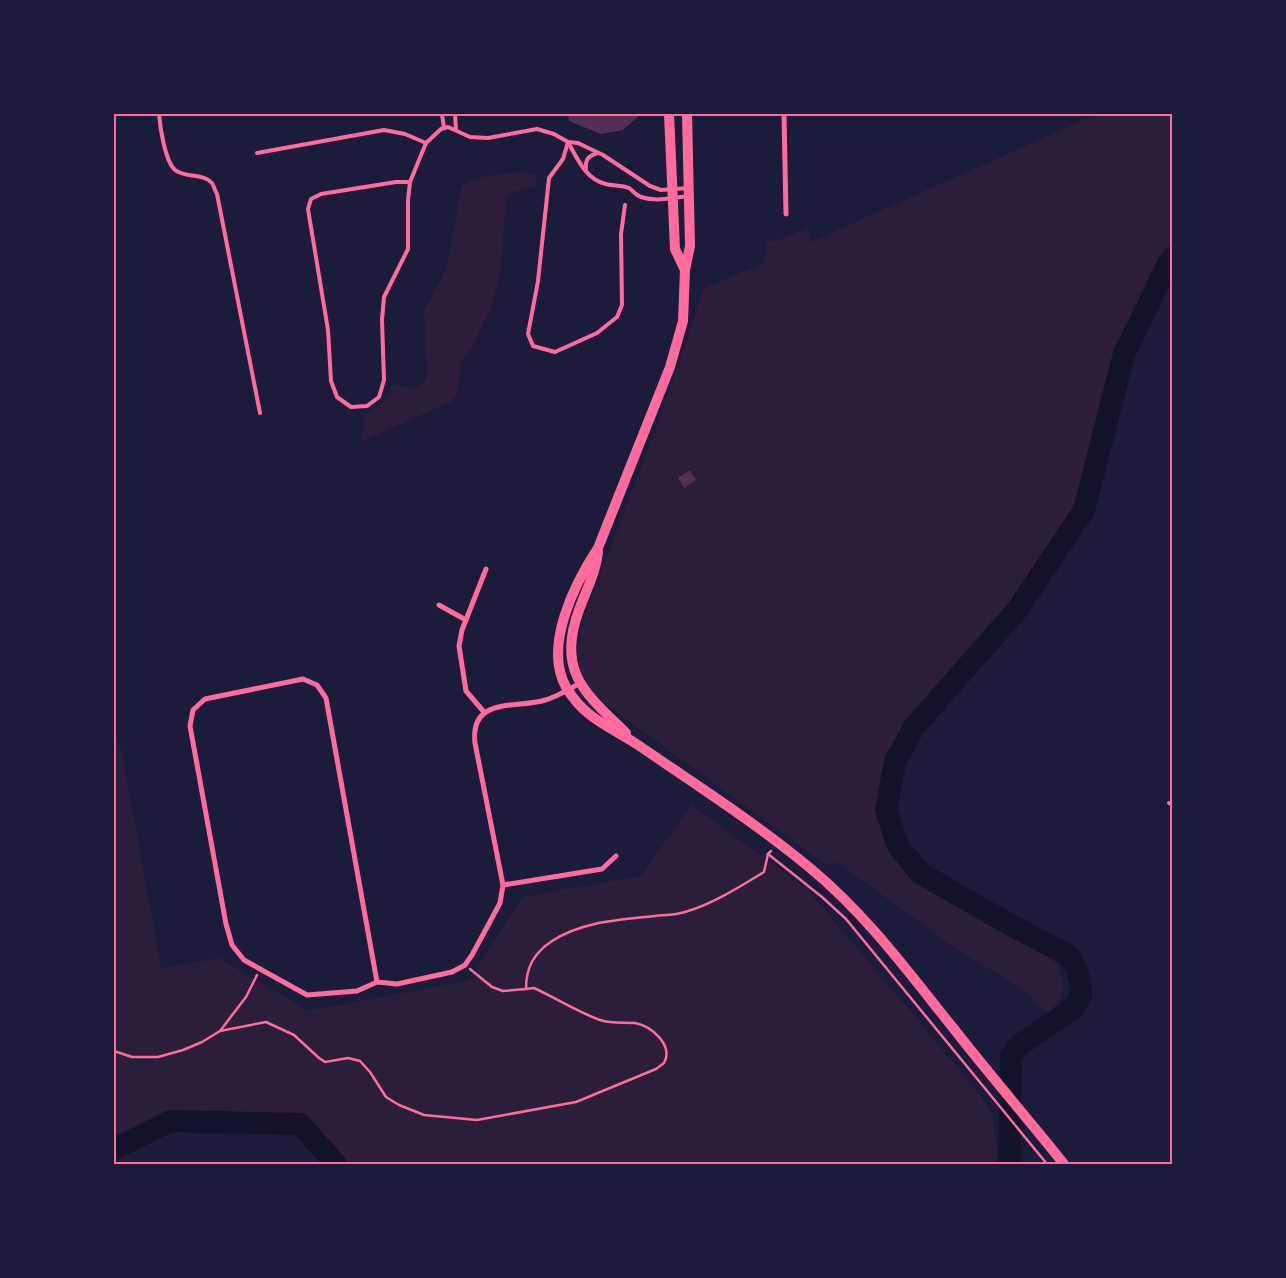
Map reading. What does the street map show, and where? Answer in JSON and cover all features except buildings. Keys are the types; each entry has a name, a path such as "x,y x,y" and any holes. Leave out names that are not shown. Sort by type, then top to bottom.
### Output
{"main road":[{"path":"669,114 675,249 685,270"},
{"path":"687,114 690,246 685,270 683,321 670,367 598,548 582,574 560,632 559,662 565,685 576,703 594,720 635,743 778,843 810,867 846,900 904,967 1064,1164"},
{"path":"598,548 596,564 578,614 572,642 573,665 580,683 596,705 635,743"}],"street":[{"path":"784,114 786,214"},
{"path":"484,712 471,699 464,684 459,646 466,620 486,569"},
{"path":"439,605 466,620"},
{"path":"377,982 326,698 316,685 302,679 205,699 193,710 190,726 226,924 232,945 244,960 307,995 357,992 377,982 397,984 452,972 464,966 472,955 500,902 503,885 474,732 477,721 484,712 495,707 541,701 580,683"},
{"path":"503,885 602,869 616,856"}],"lane":[{"path":"159,114 163,139 174,169 182,174 199,176 211,182 217,194 260,413"},
{"path":"442,114 444,128"},
{"path":"455,114 456,130"},
{"path":"410,182 396,182 321,194 311,199 308,210 328,330 331,381 337,397 351,407 367,406 379,397 384,380 382,320 384,297 408,248 410,182 426,144 444,128 448,127 470,137 488,138 537,129 554,134 568,142 578,143 598,153 650,186 672,194 688,192"},
{"path":"257,152 384,130 405,134 426,144"},
{"path":"568,142 586,172 594,180 628,188 647,199 688,192"},
{"path":"568,142 563,159 549,178 538,281 528,334 533,346 555,352 597,333 617,317 622,304 620,234 626,205"},
{"path":"586,172 585,162 590,155 598,153"}],"path":[{"path":"526,989 526,976 530,962 542,948 561,936 581,927 602,922 682,913 700,908 764,872 768,854 778,843"},
{"path":"768,854 822,897 846,919 1047,1164"},
{"path":"114,1051 132,1057 158,1057 183,1050 202,1042 220,1031 266,1022 294,1036 325,1062 340,1061 348,1058 360,1061 370,1072 386,1097 399,1106 424,1115 477,1120 576,1102 656,1069 667,1058 668,1051 665,1043 647,1029 636,1024 612,1023 600,1020 534,988 503,991 492,987 464,966"},
{"path":"220,1031 246,997 260,970"}],"shaded area":[{"path":"1097,114 1172,114 1172,241 1160,255 1139,302 1133,327 1110,392 1113,420 1072,535 1058,562 972,650 933,698 909,740 897,772 889,782 889,798 884,810 887,828 896,857 909,874 930,888 1033,943 1057,965 1064,985 1060,1000 1049,1013 1037,1006 1030,996 1003,977 959,951 837,862 833,865 822,862 616,712 594,694 585,680 580,669 578,646 591,598 663,407 703,291 709,286 764,263 767,243 787,237 808,227 810,242"},
{"path":"528,172 537,175 535,187 514,191 506,198 501,268 491,308 471,349 461,361 458,392 451,402 362,441 365,414 382,402 391,385 418,388 427,378 424,311 447,268 461,186 485,177"},
{"path":"114,732 122,752 161,968 219,958 309,1011 469,980 523,897 641,876 691,805 808,890 979,1093 992,1115 997,1145 996,1164 345,1164 301,1114 167,1114 114,1141"}],"waterway":[{"path":"1010,1164 1011,1057 1017,1047 1071,1010 1081,996 1076,967 1067,954 1007,923 920,873 898,846 886,810 895,762 914,727 1017,610 1084,510 1124,354 1172,259"},
{"path":"114,1149 170,1121 300,1124 336,1164"}]}
